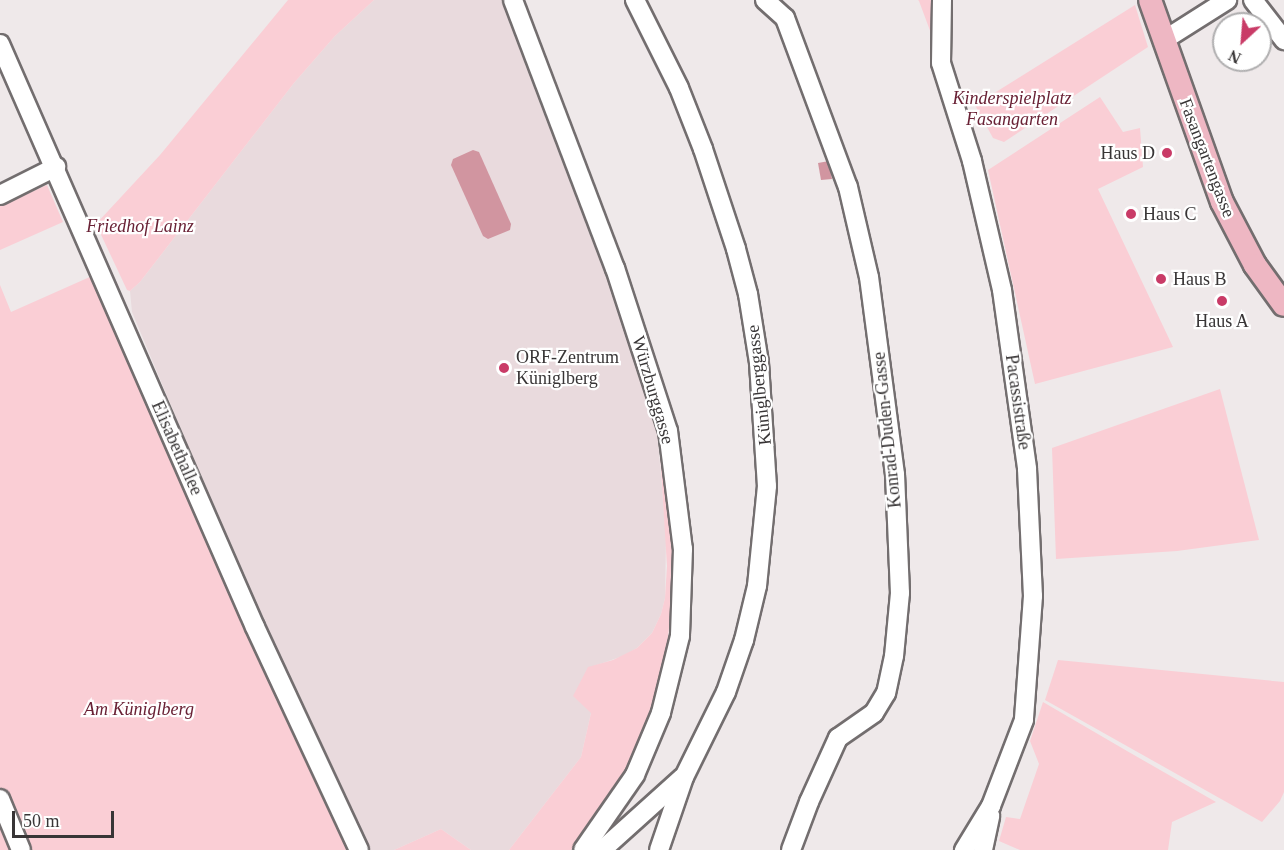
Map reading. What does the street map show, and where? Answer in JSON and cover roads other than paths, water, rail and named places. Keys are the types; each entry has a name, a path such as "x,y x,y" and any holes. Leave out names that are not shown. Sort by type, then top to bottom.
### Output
{"main road":[{"name":"Fasangartengasse","path":"1150,0 1222,202 1255,265 1284,305"}],"street":[{"name":"Würzburggasse","path":"513,0 615,268 668,431 683,549 680,636 661,713 635,775 589,850"},
{"name":"Küniglberggasse","path":"635,0 680,88 736,249 752,315 765,431 767,486 757,586 744,640 726,692 684,777 658,850"},
{"name":"Konrad-Duden-Gasse","path":"765,0 787,9 848,187 869,277 895,474 900,593 894,656 886,693 874,713 838,738 809,802 791,850"},
{"name":"Pacassistraße","path":"942,0 941,63 972,161 1002,290 1027,469 1033,596 1024,720 992,806 983,850"},
{"path":"1164,40 1227,0"},
{"path":"1253,0 1284,40"},
{"name":"Elisabethallee","path":"0,44 56,167 255,627 359,850"},
{"path":"0,195 56,167"},
{"path":"589,850 684,777"},
{"path":"0,799 21,850"},
{"name":"Pacassistraße","path":"964,850 992,806"}],"place":[{"name":"Haus D","path":"1167,153"},
{"name":"Haus C","path":"1131,214"},
{"name":"Haus B","path":"1161,279"},
{"name":"Haus A","path":"1222,301"},
{"name":"ORF-Zentrum Küniglberg","path":"504,368"}],"park label":[{"name":"Kinderspielplatz Fasangarten","path":"1012,109"},
{"name":"Friedhof Lainz","path":"140,226"},
{"name":"Am Küniglberg","path":"139,709"}]}
